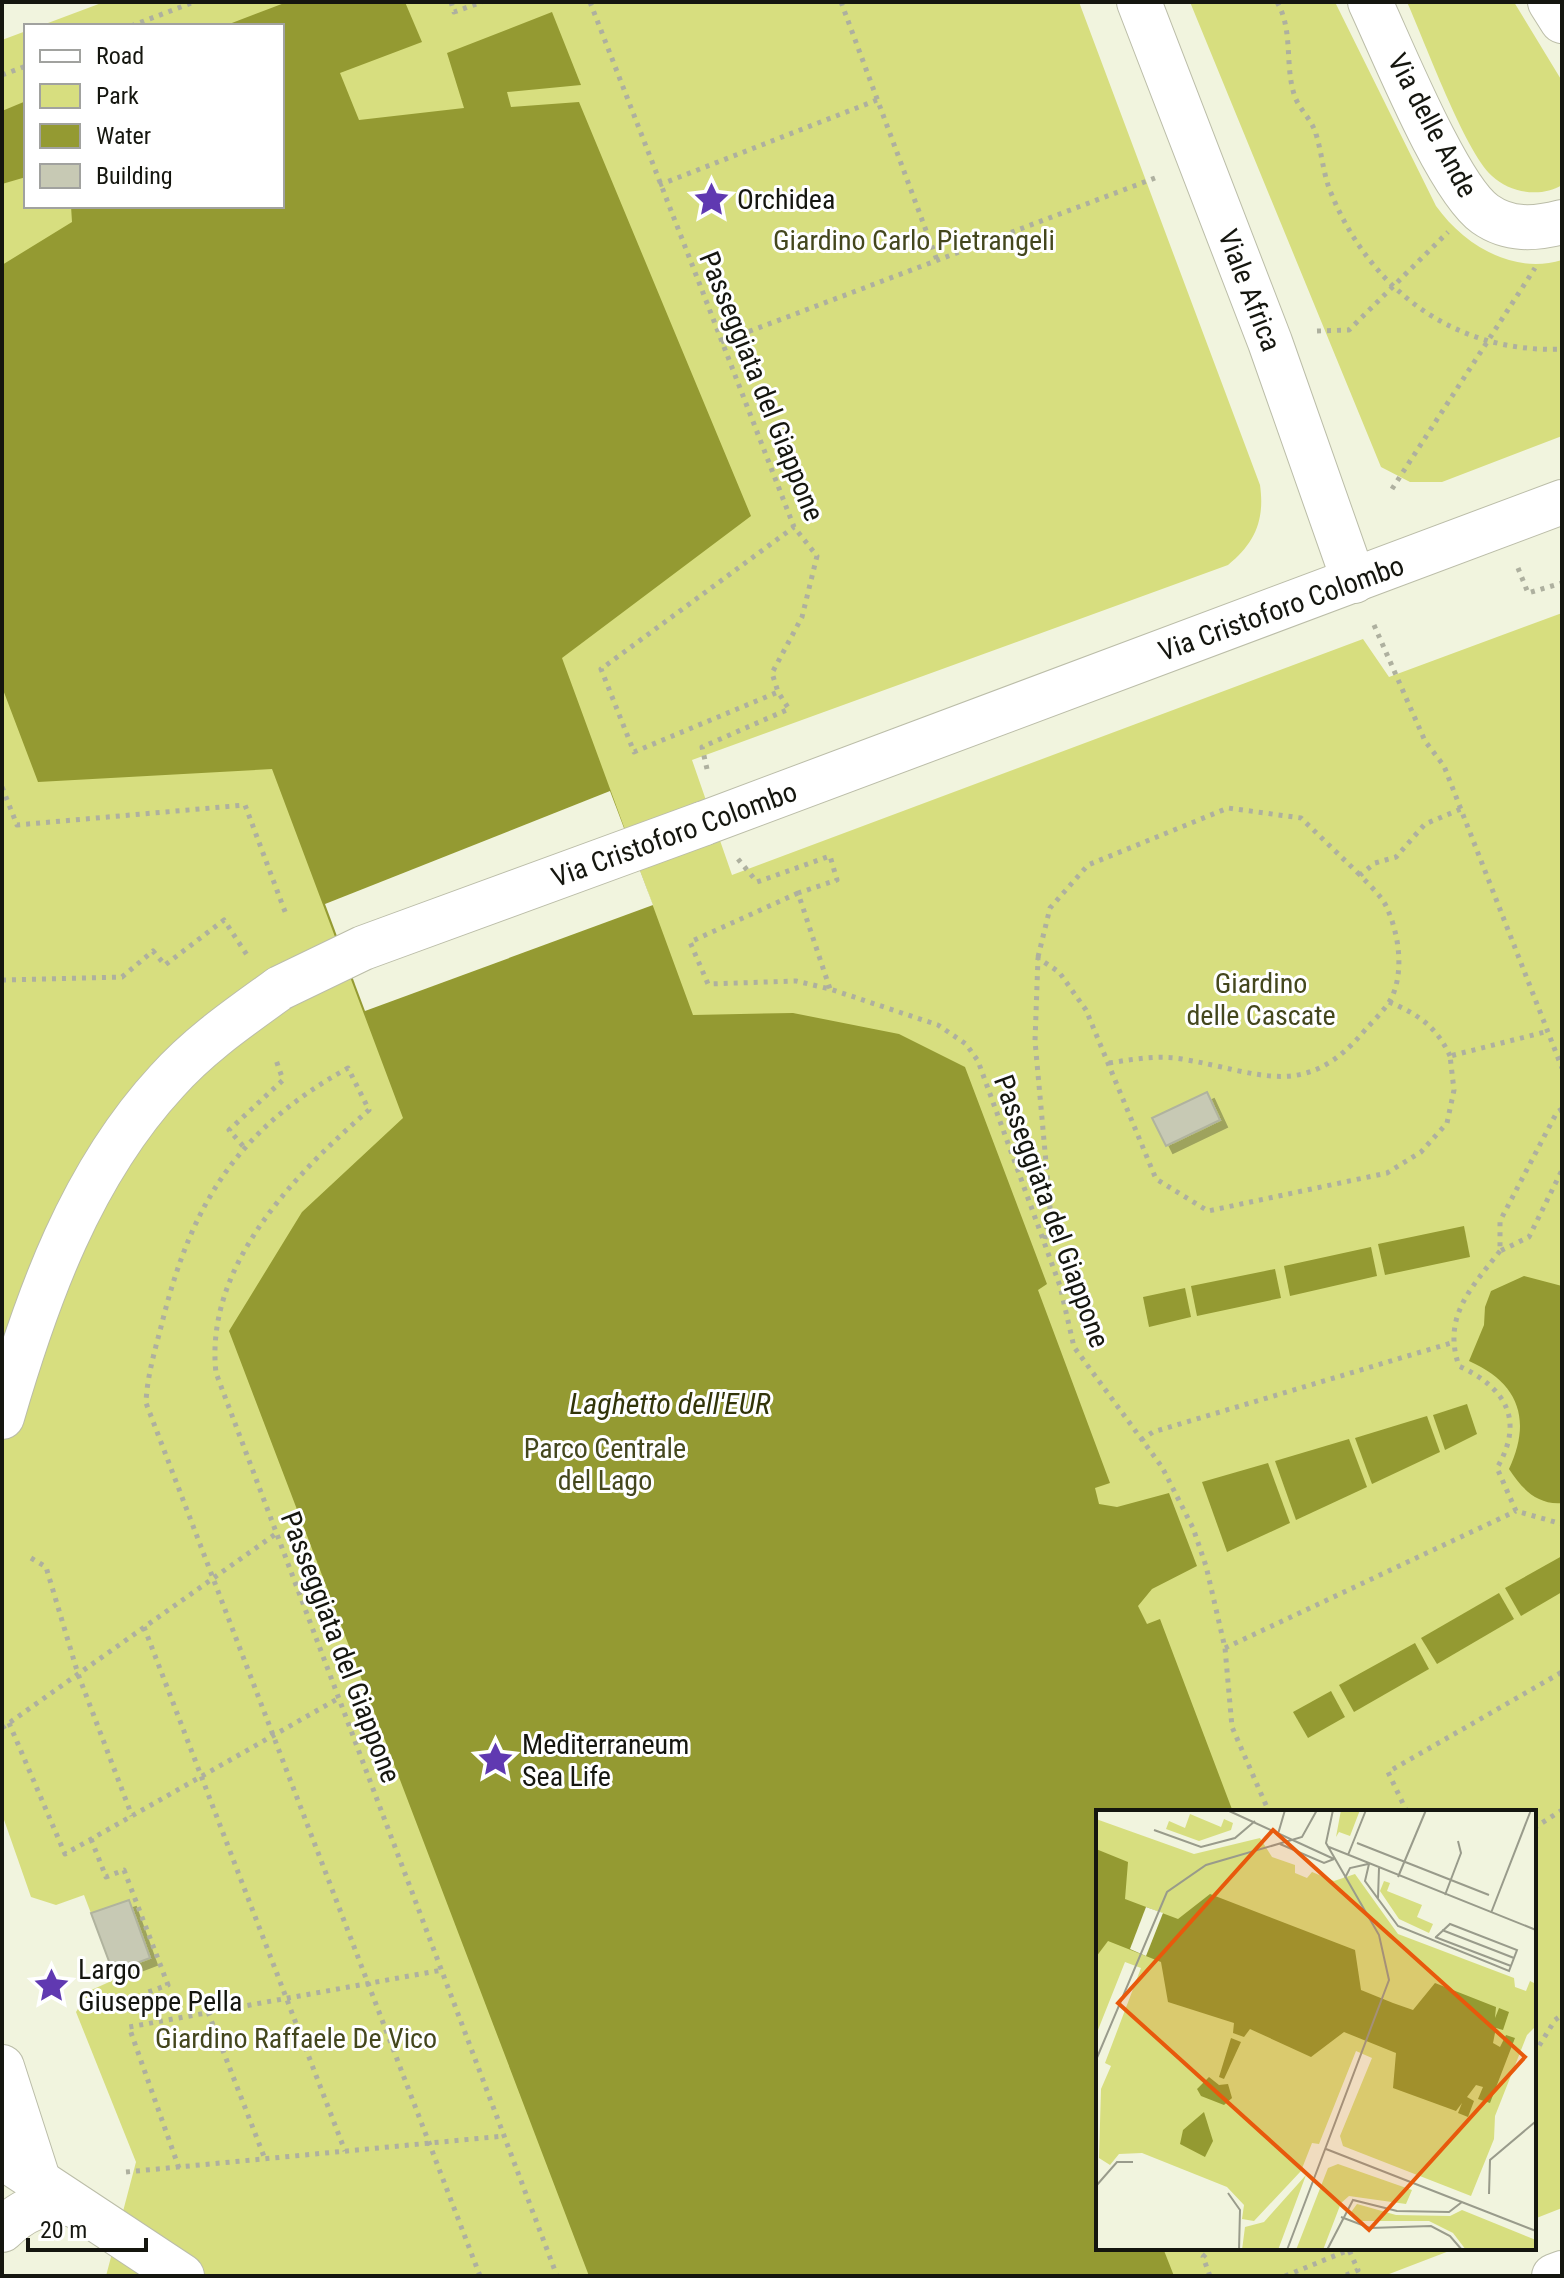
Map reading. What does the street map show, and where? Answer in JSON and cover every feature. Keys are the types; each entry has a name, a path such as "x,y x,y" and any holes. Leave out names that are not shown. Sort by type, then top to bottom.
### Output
{"main road":[{"name":"Viale Africa","path":"1139,2 1270,342 1354,581"},
{"name":"Via delle Ande","path":"1370,2 1440,149 1469,200 1487,216 1552,240"},
{"path":"1550,2 1562,21"},
{"name":"Via Cristoforo Colombo","path":"2,1417 35,1309 85,1198 113,1150 167,1080 225,1027 280,988 363,948 1562,502"},
{"path":"2,2067 54,2193"},
{"path":"2,2157 182,2276"},
{"path":"2,2230 18,2215 54,2193"},
{"path":"1554,2276 1562,2273"}],"path":[{"path":"136,24 194,2"},
{"path":"451,2 454,12 482,2"},
{"name":"Passeggiata del Giappone","path":"590,2 794,527 817,556 802,617 772,673 778,692"},
{"path":"841,2 937,260"},
{"path":"1277,2 1287,32 1296,100 1315,130 1329,188 1368,261 1391,288 1426,314 1489,339 1526,348 1562,349"},
{"path":"2,75 24,67"},
{"path":"659,185 877,100"},
{"path":"721,342 1155,178"},
{"path":"1317,331 1349,330 1457,223"},
{"path":"1392,489 1552,240"},
{"path":"707,769 702,747 789,709 778,692 634,752 601,669 794,527"},
{"path":"1518,568 1528,593 1562,583"},
{"path":"1374,625 1425,741 1444,766 1545,1032 1562,1068"},
{"path":"2,787 17,825 245,805 287,917"},
{"path":"1045,1242 1050,1207 1035,1041 1038,958 1050,908 1088,865 1228,808 1301,818 1360,875 1386,906 1398,948 1399,982 1389,1002 1351,1048 1316,1072 1273,1077 1149,1056 1109,1063"},
{"path":"1360,875 1375,863 1396,857 1425,824 1461,809"},
{"path":"738,859 757,882 830,856 837,880 798,893 830,989"},
{"name":"Passeggiata del Giappone","path":"798,893 690,942 708,984 796,981 830,989 938,1025 966,1044 978,1061 1045,1242 1074,1347 1177,1491 1206,1566 1225,1648"},
{"path":"2,980 122,977 153,951 165,965 224,920 247,955"},
{"path":"1038,958 1059,972 1086,1010 1156,1179 1208,1211 1387,1173 1421,1152 1447,1123 1454,1090 1450,1056 1441,1037 1418,1014 1389,1002"},
{"path":"1450,1056 1545,1032"},
{"path":"276,1060 283,1080 229,1130 243,1146 203,1209 184,1248 147,1383 146,1403 480,2276"},
{"name":"Passeggiata del Giappone","path":"243,1146 302,1094 348,1068 369,1110 324,1149 272,1211 241,1261 218,1314 213,1341 216,1373 557,2276"},
{"path":"1500,1251 1500,1221 1557,1112 1562,1109"},
{"path":"1516,1511 1497,1468 1512,1436 1509,1416 1500,1394 1485,1378 1459,1366 1451,1343 1462,1300 1500,1251 1529,1237 1562,1170"},
{"path":"1141,1440 1153,1432 1451,1343"},
{"path":"1268,1810 1232,1727 1225,1648 1516,1511 1562,1524"},
{"path":"2,1728 277,1533"},
{"path":"31,1558 46,1567 78,1674 132,1816"},
{"path":"144,1627 345,2151"},
{"path":"1406,1810 1388,1772 1562,1672"},
{"path":"9,1723 65,1854 339,1698"},
{"path":"1536,1827 1562,1810"},
{"path":"91,1839 106,1877 124,1870 168,1985 148,1992 159,2021"},
{"path":"179,2168 129,2027 442,1970"},
{"path":"208,2012 265,2159"},
{"path":"1536,2051 1555,2020 1562,2015"},
{"path":"126,2172 504,2136"},
{"path":"1210,2250 1203,2257 1210,2276"},
{"path":"1285,2276 1347,2250"},
{"path":"1344,2276 1358,2270 1349,2250"}],"green space":[{"name":"Parco Centrale del Lago","path":"104,2 1079,2 1260,485 1261,509 1256,530 1245,548 1228,565 692,760 732,875 1363,639 1389,677 1562,613 1562,2208 1536,2218 1536,1810 1096,1810 1096,2250 1452,2250 1384,2276 106,2276 136,2162 76,2012 89,1991 116,1979 84,1895 56,1905 31,1897 2,1814 2,40 24,32 24,208 284,208 284,24 45,24"},
{"path":"1190,2 1335,2 1436,206 1447,220 1475,244 1508,260 1544,264 1562,260 1562,436 1442,482 1410,482 1381,467"},
{"path":"1407,2 1514,2 1562,81 1562,185 1545,191 1526,192 1499,182 1492,176 1469,143"}],"water":[{"name":"Laghetto dell'EUR","path":"287,2 405,2 422,42 340,73 359,120 464,108 447,53 552,12 581,85 507,92 511,107 579,102 751,516 562,658 693,1015 793,1013 899,1034 965,1067 1047,1284 1038,1290 1110,1483 1095,1488 1099,1504 1117,1507 1169,1493 1197,1566 1152,1589 1138,1606 1147,1624 1160,1619 1232,1810 1096,1810 1096,2250 1164,2250 1174,2276 589,2276 229,1331 302,1212 403,1118 272,769 38,782 2,687 2,265 72,222 71,208 284,208 284,24 229,24"},
{"path":"24,102 24,178 2,184 2,111"},
{"path":"1464,1226 1470,1257 1385,1275 1378,1244"},
{"path":"1371,1247 1377,1276 1290,1296 1284,1266"},
{"path":"1275,1269 1281,1298 1197,1316 1191,1286"},
{"path":"1524,1276 1562,1286 1562,1503 1545,1501 1531,1494 1509,1469 1519,1435 1520,1419 1516,1405 1500,1380 1469,1361 1484,1325 1485,1307 1491,1291"},
{"path":"1185,1288 1191,1317 1149,1327 1143,1297"},
{"path":"1467,1404 1477,1434 1445,1450 1433,1415"},
{"path":"1427,1416 1440,1452 1372,1484 1355,1438"},
{"path":"1349,1439 1367,1487 1296,1520 1275,1461"},
{"path":"1268,1463 1290,1523 1227,1552 1202,1482"},
{"path":"1562,1556 1562,1592 1521,1616 1505,1588"},
{"path":"1499,1593 1514,1619 1437,1664 1421,1638"},
{"path":"1415,1643 1429,1669 1354,1712 1339,1685"},
{"path":"1331,1691 1345,1717 1308,1738 1293,1712"}],"pier":[{"path":"610,791 653,905 365,1011 325,904"}],"building":[{"path":"1207,1092 1220,1120 1166,1146 1152,1118"},
{"path":"129,1900 150,1958 113,1972 91,1913"}],"place":[{"name":"Orchidea","path":"711,199"},
{"name":"Mediterraneum Sea Life","path":"496,1760"},
{"name":"Largo Giuseppe Pella","path":"52,1985"}],"park label":[{"name":"Giardino Carlo Pietrangeli","path":"914,240"},
{"name":"Giardino delle Cascate","path":"1261,999"},
{"name":"Giardino Raffaele De Vico","path":"296,2038"}]}
